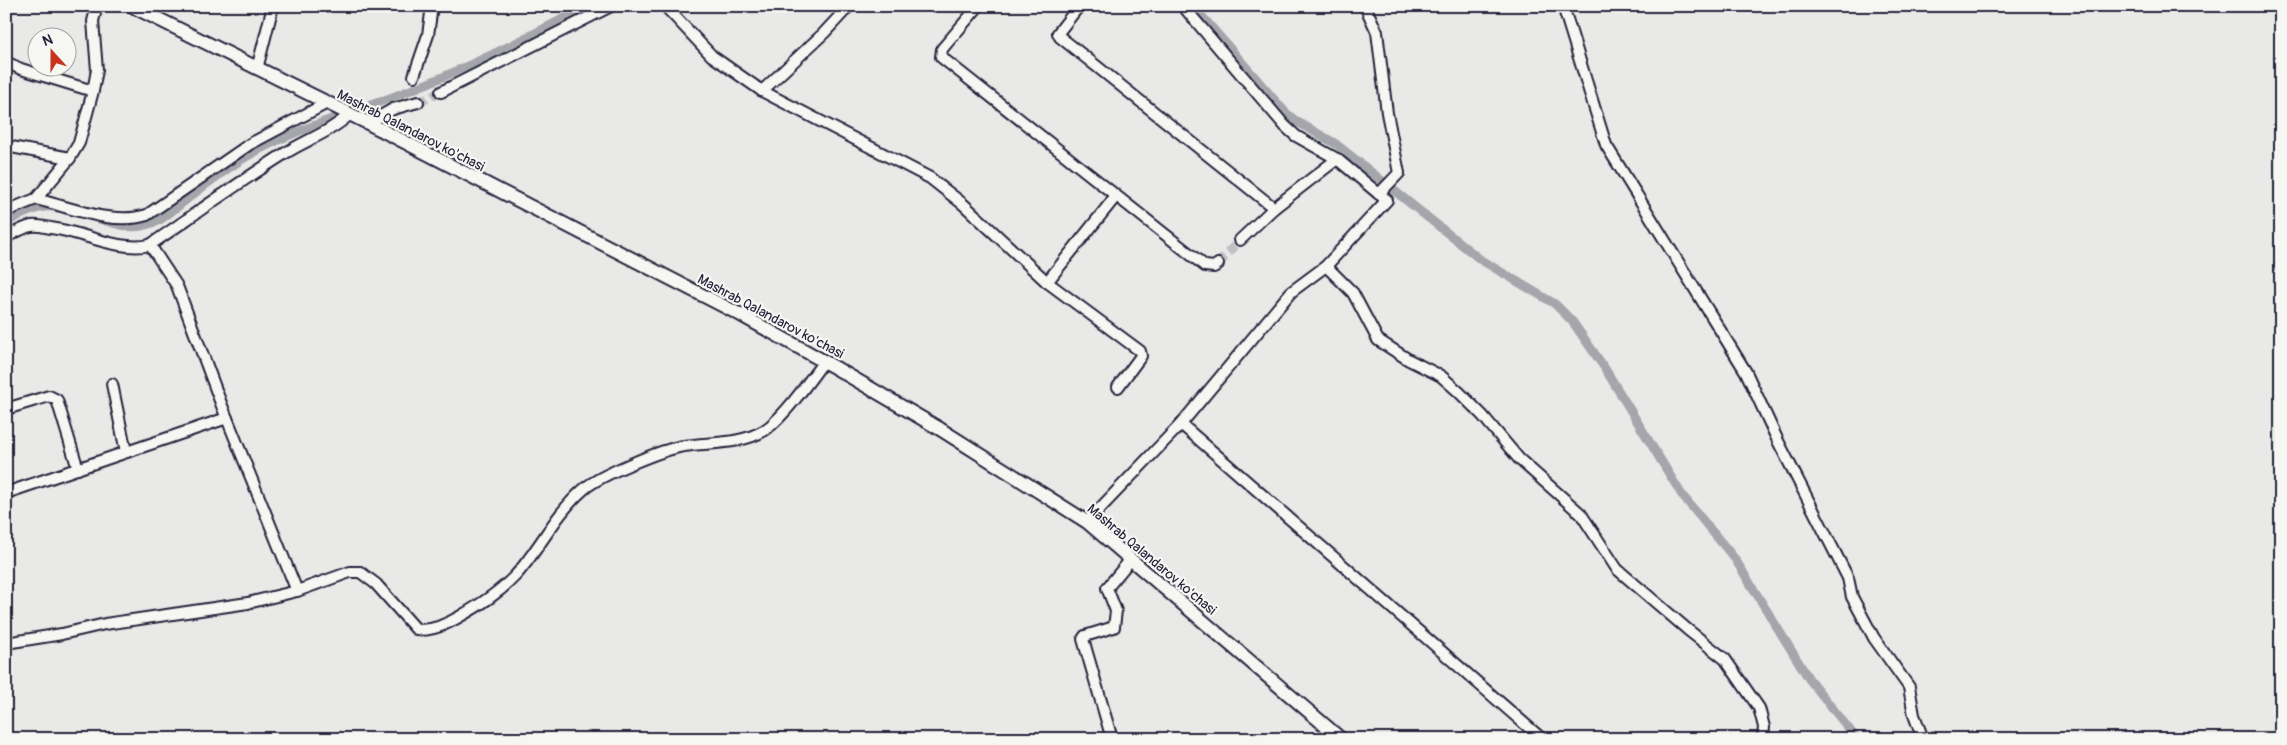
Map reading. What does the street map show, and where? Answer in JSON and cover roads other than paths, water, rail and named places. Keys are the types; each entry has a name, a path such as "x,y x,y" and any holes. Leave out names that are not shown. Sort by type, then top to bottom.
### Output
{"main road":[{"name":"Mashrab Qalandarov ko'chasi","path":"132,6 350,114 741,315 940,429 1086,522 1341,739"}],"street":[{"path":"6,211 36,199 70,158 78,142 93,92 97,70 93,21 97,6"},
{"path":"257,69 273,6"},
{"path":"414,76 428,36 432,6"},
{"path":"441,92 611,6"},
{"path":"665,6 712,56 762,92 930,178 963,204 1047,282 1140,351 1141,356 1118,387"},
{"path":"762,92 824,33 849,6"},
{"path":"976,6 976,9 942,49 942,58 1205,266 1210,267 1218,264"},
{"path":"1079,6 1058,33 1060,37 1274,208"},
{"path":"1086,522 1181,424 1291,292 1326,266 1387,200 1381,192 1337,159 1296,136 1285,126 1184,6"},
{"path":"1365,6 1377,32 1387,113 1399,173 1381,192"},
{"path":"1563,6 1606,146 1746,372 1786,458 1848,578 1852,597 1874,638 1909,687 1914,715 1923,739"},
{"path":"6,62 21,69 93,92"},
{"path":"365,122 393,109 418,102"},
{"path":"36,199 112,218 137,218 147,215 250,144 328,103"},
{"path":"6,237 32,226 38,226 68,230 119,245 134,247 150,245 296,146 337,127 350,114"},
{"path":"6,146 70,158"},
{"path":"1240,240 1274,208 1337,159"},
{"path":"1047,282 1116,196"},
{"path":"150,245 177,286 227,418 297,591"},
{"path":"1326,266 1353,293 1378,340 1409,360 1441,376 1459,392 1483,416 1519,458 1580,514 1616,569 1725,659 1758,708 1764,727 1763,739"},
{"path":"6,643 62,634 105,624 248,603 297,591 350,572 360,572 376,584 416,629 430,628 452,621 488,601 517,574 557,519 584,490 596,481 656,455 683,446 722,443 748,438 766,429 795,398 824,361"},
{"path":"112,384 126,452"},
{"path":"6,409 49,396 54,397 57,400 78,469"},
{"path":"6,493 227,418"},
{"path":"1181,424 1542,739"},
{"path":"1112,739 1083,640 1085,636 1114,627 1116,611 1107,588 1130,559"}],"waterway":[{"path":"99,219 130,227 143,226 160,220 224,171 265,147 303,130 450,74 588,6"},
{"path":"1193,6 1285,112 1296,121 1336,144 1481,260 1555,304 1572,321 1604,367 1682,495 1735,559 1809,679 1857,739"},
{"path":"6,222 38,208 57,208"}],"tunnel":[{"path":"418,102 441,92"},
{"path":"1218,264 1240,240"}]}
